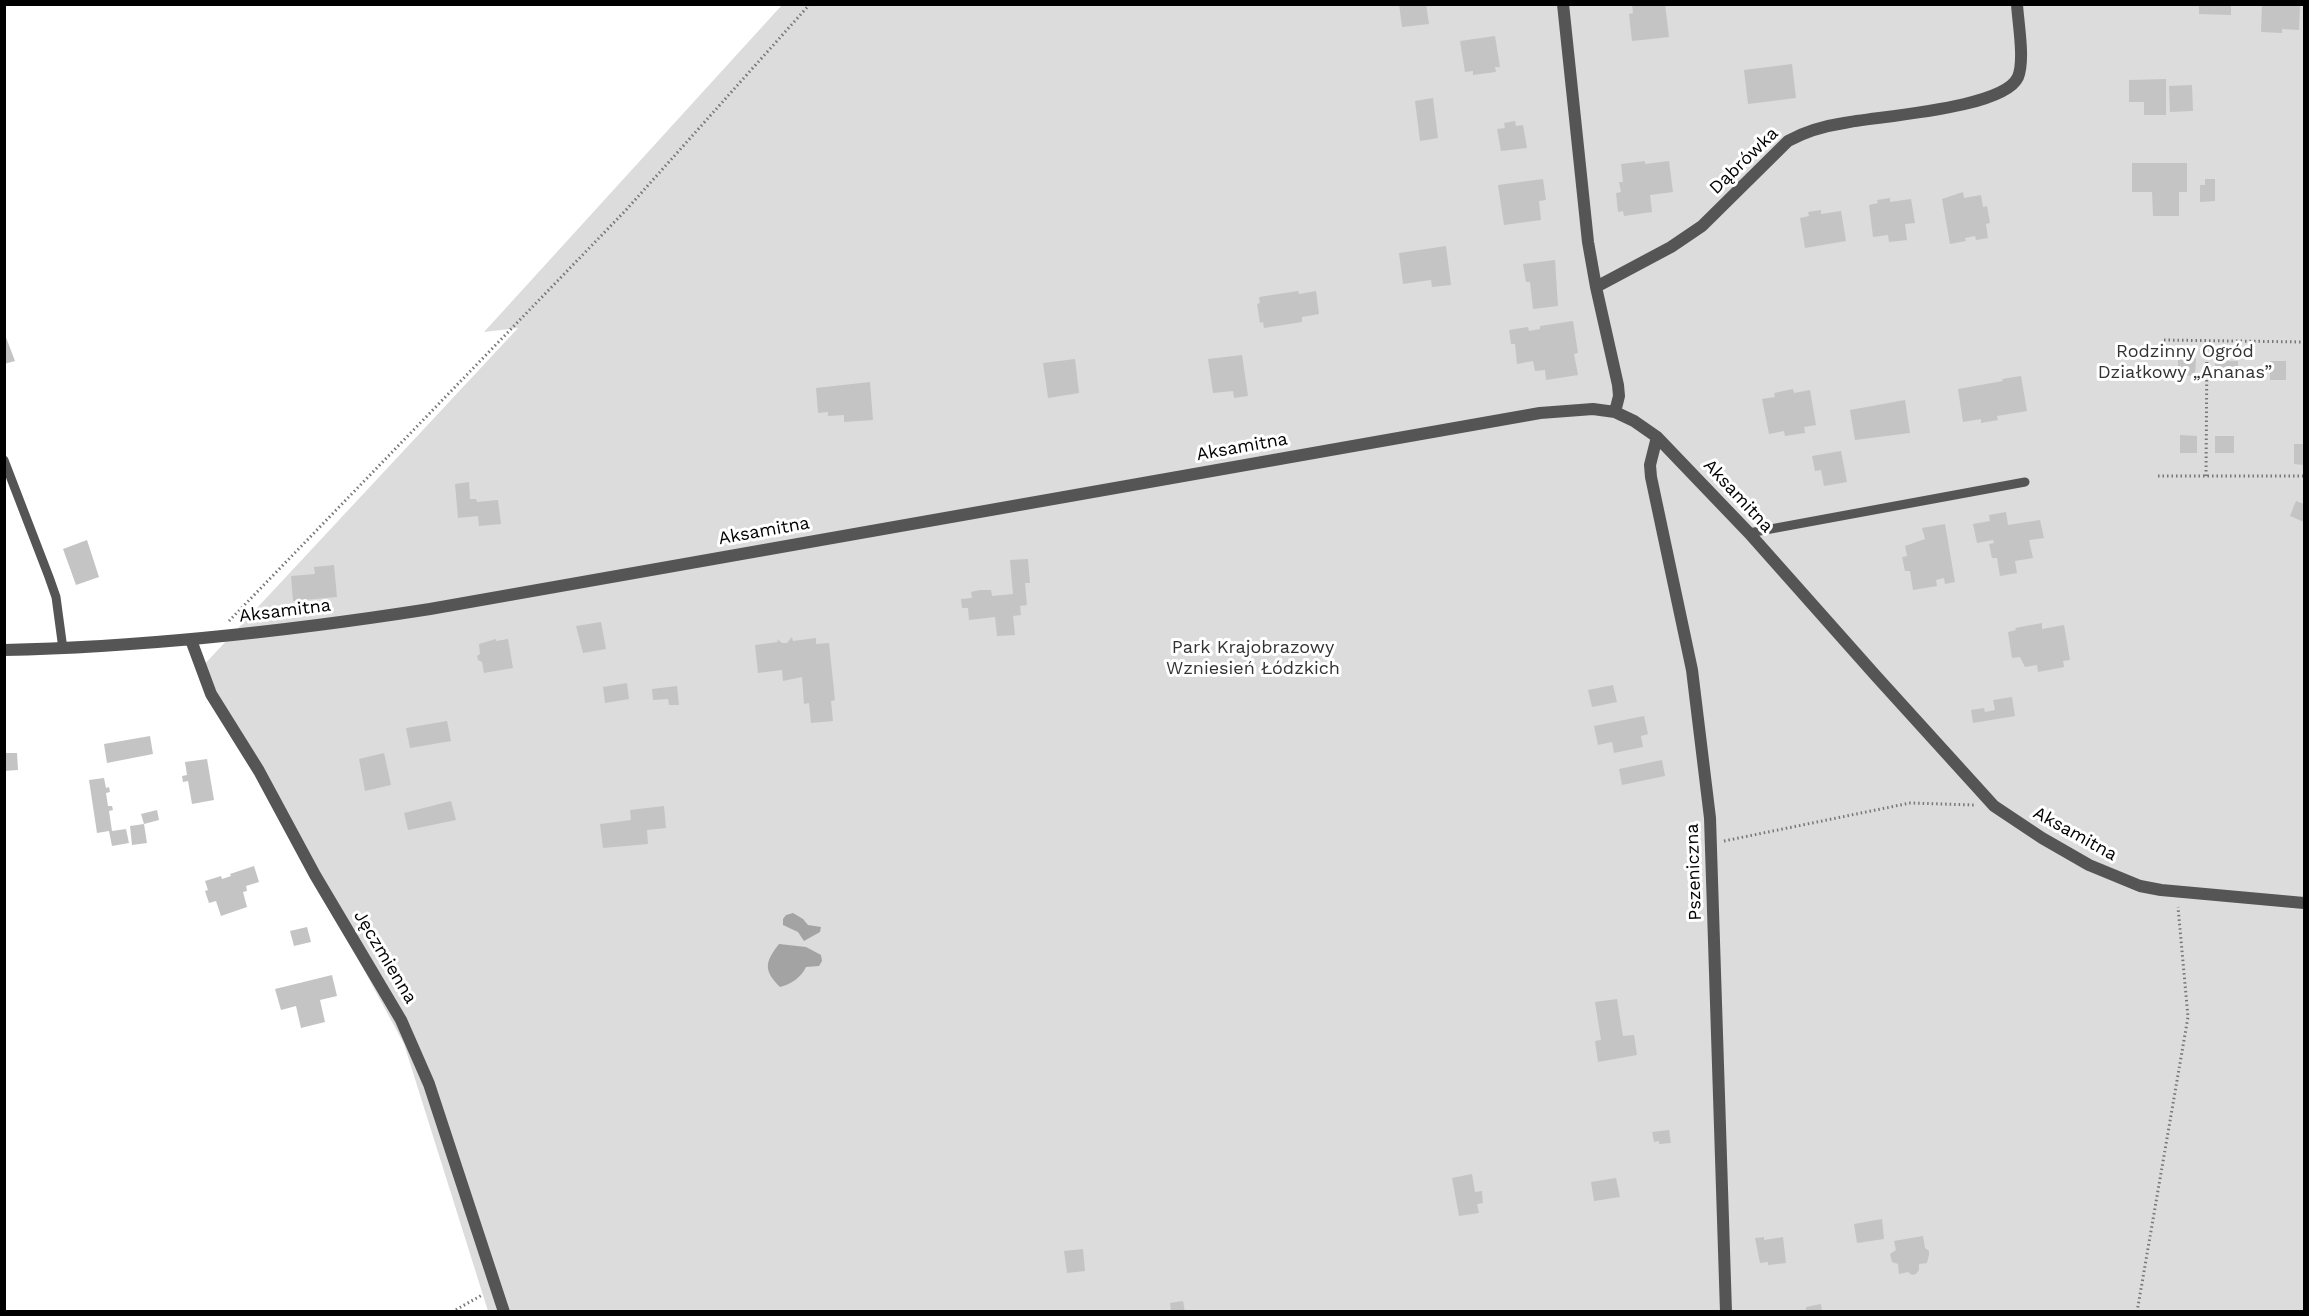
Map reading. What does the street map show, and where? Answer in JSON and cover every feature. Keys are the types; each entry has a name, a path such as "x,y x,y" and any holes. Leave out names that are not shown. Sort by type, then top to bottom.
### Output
{"street":[{"path":"1563,4 1588,242 1619,396 1614,412"},
{"name":"Dąbrówka","path":"1596,287 1671,247 1702,226 1788,141 1798,135 1845,123 1985,100 2012,86 2019,71 2017,4"},
{"name":"Aksamitna","path":"4,650 63,649 191,640 315,627 441,607 1540,413 1593,409 1614,412 1634,421 1657,437 1749,533 1994,806 2042,838 2089,865 2127,882 2177,891 2304,903"},
{"name":"Pszeniczna","path":"1657,437 1650,465 1651,477 1692,670 1711,845 1726,1311"},
{"name":"Jęczmienna","path":"191,640 211,694 259,771 315,875 387,992 406,1030 429,1084 504,1311"}],"lane":[{"path":"4,460 52,587 63,649"},
{"path":"1749,533 2025,482"}],"path":[{"path":"213,638 273,573 424,421 626,210 810,4"},
{"path":"2164,340 2304,342"},
{"path":"2206,476 2207,341"},
{"path":"2158,476 2304,476"},
{"path":"1711,845 1755,833 1910,803 1994,806"},
{"path":"2137,1311 2188,1017 2177,891"},
{"path":"453,1311 497,1289"}],"green space":[{"name":"Park Krajobrazowy Wzniesień Łódzkich","path":"782,5 2304,5 2304,1311 488,1311 404,1044 201,668 518,328 484,332"}],"shaded area":[{"path":"793,913 808,925 821,927 820,932 804,941 798,932 783,925 786,915"},
{"path":"779,944 806,947 821,955 822,961 819,966 806,967 795,980 780,987 771,976 768,966"}],"building":[{"path":"1399,4 1426,4 1429,24 1402,27"},
{"path":"1632,4 1665,4 1669,37 1632,41 1629,14 1633,13"},
{"path":"2199,4 2231,4 2231,15 2199,14"},
{"path":"2262,4 2300,4 2299,30 2282,29 2282,33 2261,32"},
{"path":"1495,36 1500,67 1495,67 1496,72 1473,75 1473,71 1465,72 1460,41"},
{"path":"1792,64 1796,98 1748,104 1744,70"},
{"path":"2166,79 2166,115 2144,115 2144,102 2129,102 2129,80"},
{"path":"2192,85 2193,111 2170,112 2169,86"},
{"path":"1433,98 1438,138 1420,141 1415,101"},
{"path":"1515,121 1516,126 1523,125 1527,148 1501,151 1497,129 1505,128 1504,123"},
{"path":"1645,161 1645,164 1669,161 1673,192 1650,195 1652,212 1624,216 1623,211 1618,212 1616,193 1621,192 1619,182 1623,182 1621,164"},
{"path":"2132,163 2187,163 2187,192 2179,192 2179,216 2153,216 2152,192 2132,192"},
{"path":"1543,179 1546,200 1539,201 1541,220 1504,225 1498,185"},
{"path":"2205,179 2215,179 2215,201 2200,202 2200,185 2205,185"},
{"path":"1963,192 1964,198 1981,195 1983,207 1987,206 1990,223 1986,224 1988,238 1976,240 1975,236 1965,238 1966,241 1950,244 1942,199"},
{"path":"1890,198 1890,202 1911,199 1915,223 1905,224 1907,240 1889,242 1888,235 1873,237 1869,205 1878,203 1877,200"},
{"path":"1821,210 1821,214 1841,211 1846,241 1805,248 1800,218 1809,216 1808,212"},
{"path":"1446,246 1451,285 1432,287 1431,280 1403,284 1399,253"},
{"path":"1555,260 1558,306 1533,309 1530,282 1526,282 1523,264"},
{"path":"1298,291 1299,294 1316,291 1319,314 1302,317 1302,322 1264,328 1263,322 1260,323 1257,304 1260,303 1259,297"},
{"path":"1573,321 1578,353 1574,354 1578,375 1546,380 1545,370 1535,371 1533,361 1517,364 1515,344 1511,344 1509,330 1528,327 1529,331 1540,329 1540,326"},
{"path":"4,332 15,361 4,364"},
{"path":"1242,355 1248,396 1234,398 1233,391 1213,393 1208,359"},
{"path":"2178,358 2196,358 2195,376 2178,375"},
{"path":"1075,359 1079,393 1048,398 1043,363"},
{"path":"2215,361 2238,361 2238,378 2215,378"},
{"path":"2270,361 2286,361 2286,380 2270,380"},
{"path":"2021,376 2027,411 1997,416 1998,420 1981,423 1981,419 1963,422 1958,389"},
{"path":"870,382 873,420 844,422 844,415 828,416 828,412 818,413 816,388"},
{"path":"1793,389 1794,393 1810,390 1816,425 1804,427 1805,433 1785,436 1784,431 1769,434 1762,399 1775,397 1774,393"},
{"path":"1905,400 1910,433 1855,440 1850,410"},
{"path":"2180,435 2197,436 2197,453 2180,453"},
{"path":"2215,436 2234,436 2234,453 2215,453"},
{"path":"2294,444 2304,444 2304,465 2294,464"},
{"path":"1841,451 1847,482 1824,486 1821,470 1815,471 1812,456"},
{"path":"469,482 470,499 476,499 477,502 498,500 501,524 479,526 478,516 458,518 455,484"},
{"path":"2296,501 2304,504 2304,522 2290,516"},
{"path":"2006,512 2008,525 2040,520 2044,538 2029,540 2033,558 2015,561 2017,573 2000,576 1997,558 1992,558 1989,544 1994,543 1993,540 1977,543 1973,524 1990,521 1989,515"},
{"path":"1945,524 1955,582 1945,584 1944,578 1936,580 1937,586 1913,590 1910,571 1905,571 1902,557 1907,556 1905,546 1925,539 1922,528"},
{"path":"87,540 99,577 76,585 63,549"},
{"path":"1028,559 1030,583 1025,583 1027,605 1020,606 1021,615 1013,616 1015,635 997,636 995,617 969,620 968,608 962,608 961,599 972,598 971,592 980,590 991,590 992,596 1013,594 1010,560"},
{"path":"334,565 337,597 293,601 291,576 315,574 314,567"},
{"path":"601,622 606,649 583,653 576,626"},
{"path":"2042,623 2042,629 2064,625 2070,660 2063,661 2064,667 2038,672 2037,665 2025,667 2020,657 2012,658 2008,632 2016,630 2015,628"},
{"path":"792,637 793,641 816,638 816,644 829,643 835,700 831,701 833,721 811,723 809,703 804,704 802,677 783,681 782,670 758,673 755,645 778,642 777,639 782,643 787,643"},
{"path":"496,639 496,641 508,639 513,668 484,673 482,662 477,656 480,654 479,644"},
{"path":"627,683 629,699 605,703 603,687"},
{"path":"1613,685 1617,702 1592,707 1588,690"},
{"path":"677,686 679,705 669,705 668,699 653,700 652,689"},
{"path":"2012,697 2015,716 1973,723 1971,710 1984,708 1985,712 1995,710 1993,700"},
{"path":"1644,716 1648,734 1641,736 1643,747 1614,753 1612,742 1598,745 1594,726"},
{"path":"447,721 451,741 410,748 406,728"},
{"path":"150,736 153,754 107,763 104,744"},
{"path":"4,753 17,753 18,770 4,771"},
{"path":"384,753 391,785 365,791 359,759"},
{"path":"207,759 214,800 192,804 188,781 183,782 182,776 187,775 185,762"},
{"path":"1662,760 1665,776 1622,785 1619,769"},
{"path":"104,778 106,788 109,787 110,792 106,793 108,806 112,806 113,810 109,811 112,831 126,829 129,843 112,846 109,831 97,833 89,780"},
{"path":"451,801 456,820 408,830 404,813"},
{"path":"664,806 666,828 647,830 648,844 603,848 600,824 631,820 630,810"},
{"path":"157,810 159,820 144,824 141,814"},
{"path":"144,824 147,843 132,845 130,826"},
{"path":"254,866 259,882 246,886 247,891 243,892 247,907 221,916 216,901 209,903 205,881 221,876 222,879"},
{"path":"307,927 311,942 294,946 290,931"},
{"path":"332,975 337,996 320,1000 325,1022 301,1028 296,1006 281,1010 275,989"},
{"path":"1617,999 1623,1036 1634,1035 1637,1055 1598,1062 1595,1041 1601,1040 1595,1002"},
{"path":"1669,1130 1671,1143 1654,1142 1652,1132"},
{"path":"1472,1174 1475,1192 1482,1191 1483,1203 1477,1204 1479,1213 1459,1216 1452,1178"},
{"path":"1616,1178 1620,1197 1594,1201 1591,1182"},
{"path":"1882,1219 1884,1239 1857,1243 1854,1224"},
{"path":"1923,1236 1925,1248 1929,1251 1927,1263 1919,1264 1916,1274 1912,1275 1908,1272 1899,1274 1898,1264 1892,1262 1890,1254 1896,1250 1894,1241"},
{"path":"1764,1237 1764,1240 1783,1237 1786,1263 1768,1265 1768,1262 1760,1263 1755,1238"},
{"path":"1083,1249 1085,1271 1067,1273 1064,1251"},
{"path":"1183,1301 1185,1312 1171,1312 1170,1303"},
{"path":"1821,1304 1822,1312 1806,1312 1806,1307"}],"park label":[{"name":"Rodzinny Ogród Działkowy „Ananas”","path":"2185,362"}]}
